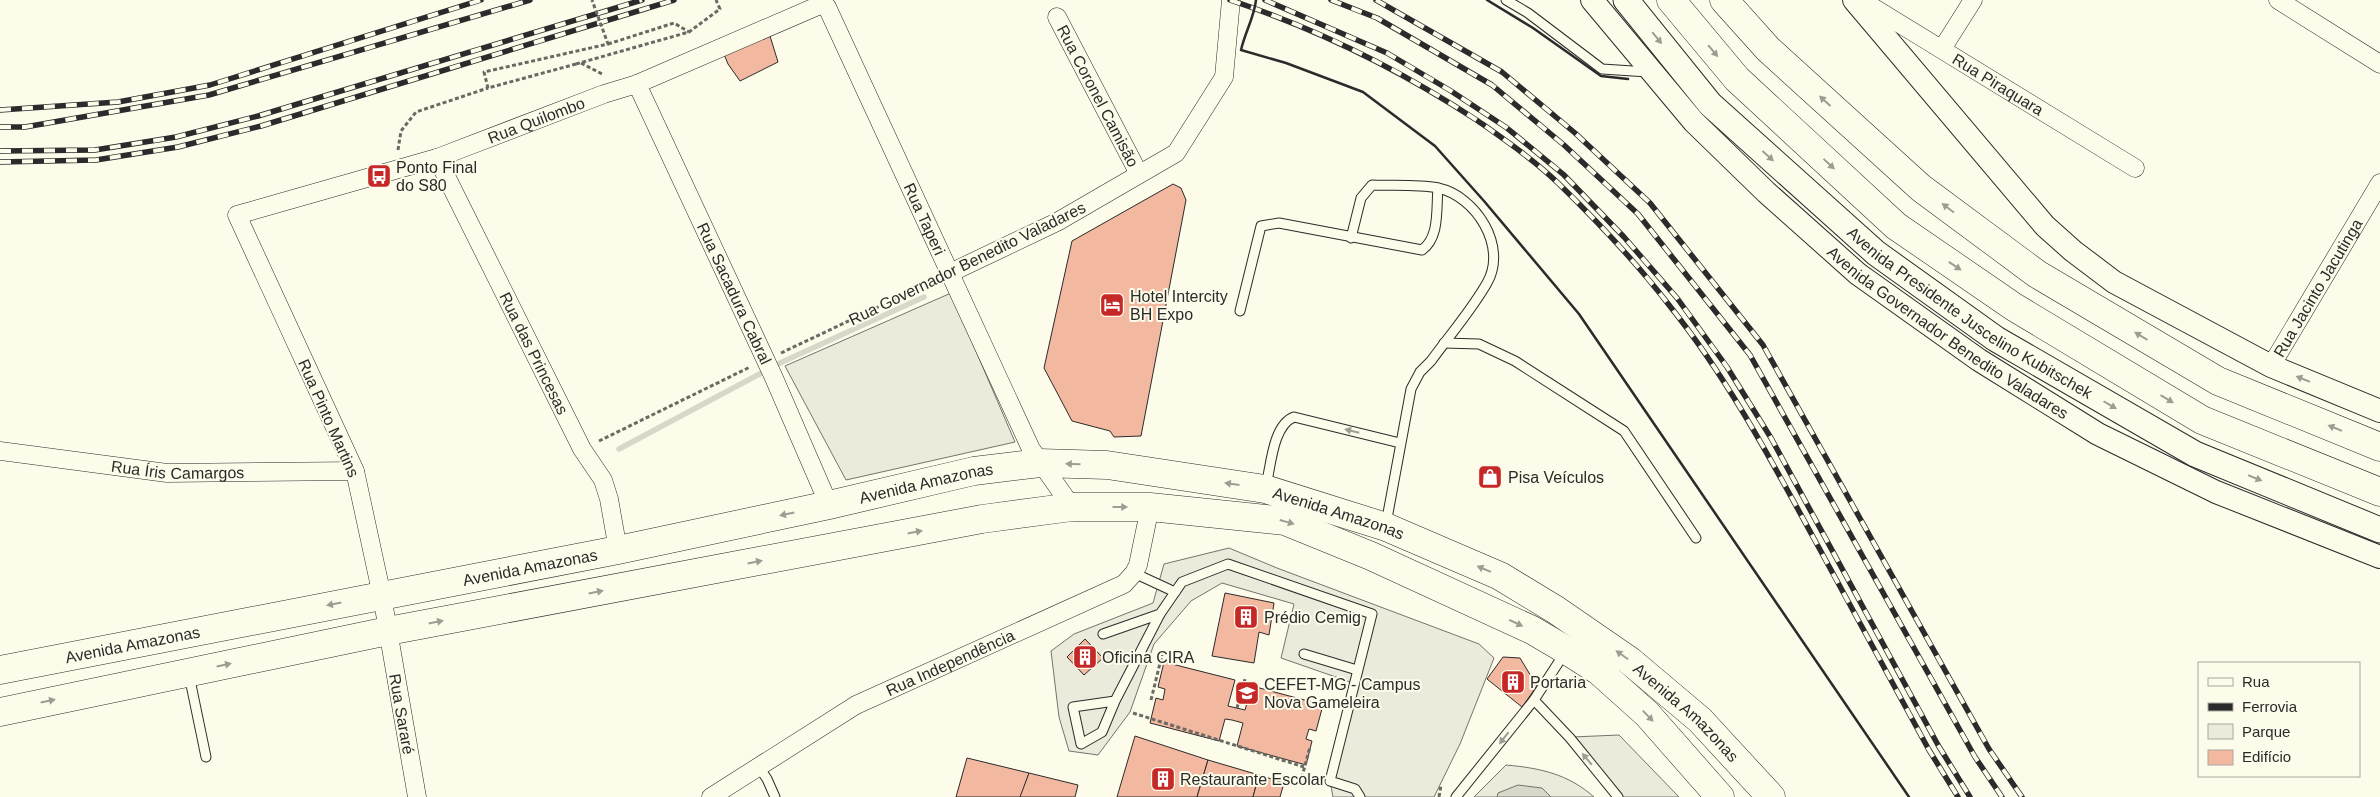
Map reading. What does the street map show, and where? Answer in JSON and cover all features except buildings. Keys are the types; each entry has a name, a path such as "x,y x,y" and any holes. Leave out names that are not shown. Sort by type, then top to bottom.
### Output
{"main road":[{"name":"Avenida Presidente Juscelino Kubitschek","path":"1626,0 1710,104 1876,253 1996,339 2195,454 2380,530"},
{"name":"Avenida Presidente Juscelino Kubitschek","path":"1671,0 1737,79 1896,226 2014,307 2202,420 2380,492"},
{"path":"1724,0 1768,50 1921,188 2037,274 2218,381 2380,447"},
{"name":"Avenida Amazonas","path":"0,670 618,550 829,505 974,471 1040,463 1106,465 1265,489 1386,527 1500,576 1556,610 1630,661 1700,720 1771,797"},
{"name":"Avenida Amazonas","path":"0,712 388,631 982,519 1072,507 1150,507 1285,521 1389,564 1532,630 1599,671 1647,714 1720,797"}],"street":[{"name":"Rua Governador Benedito Valadares","path":"950,273 1058,222 1176,153 1224,77 1231,0"},
{"name":"Avenida Governador Benedito Valadares","path":"1592,0 1694,122 1766,192 1858,274 1979,360 2098,434 2216,492 2380,557"},
{"path":"1854,0 2045,226 2073,251 2114,282 2270,366 2380,411"},
{"name":"Rua Piraquara","path":"1861,0 2135,168"},
{"path":"1942,50 1973,0"},
{"path":"2278,0 2380,64"},
{"name":"Rua Quilombo","path":"237,215 437,158 604,94 637,84 820,6 827,7"},
{"name":"Rua Taperi","path":"827,7 1031,449 1072,507"},
{"name":"Rua Coronel Camisão","path":"1057,17 1139,174"},
{"name":"Rua Sacadura Cabral","path":"637,84 829,505"},
{"name":"Rua das Princesas","path":"437,158 582,449 604,480 618,550"},
{"name":"Rua Jacinto Jacutinga","path":"2270,366 2380,183"},
{"name":"Rua Pinto Martins","path":"237,215 355,471 388,631"},
{"name":"Rua Íris Camargos","path":"0,452 167,473 355,471"},
{"path":"1134,573 1140,556 1150,507"},
{"name":"Rua Independência","path":"711,797 856,705 1124,584 1134,573"},
{"name":"Rua Sararé","path":"388,631 417,797"}],"lane":[{"path":"1506,0 1528,13 1602,69 1652,72"},
{"path":"1351,238 1361,198 1372,185 1438,188 1456,195 1479,217 1492,237 1495,260 1488,282 1431,361 1420,372 1411,388 1386,527"},
{"path":"1240,311 1261,226 1279,223 1422,250 1431,244 1434,235 1438,188"},
{"path":"1444,343 1479,344 1515,361 1624,432 1696,538"},
{"path":"1265,489 1279,429 1285,420 1294,417 1400,443"},
{"path":"1115,701 1073,707 1082,744 1102,732 1115,701 1160,614 1182,582 1228,564 1372,614 1330,781 1355,789 1360,797"},
{"path":"1134,573 1175,592"},
{"path":"1102,634 1160,614"},
{"path":"1456,797 1534,700 1566,650"},
{"path":"1304,654 1357,670"},
{"path":"188,673 206,757"},
{"path":"1534,700 1570,738 1618,797"},
{"path":"758,767 768,779 775,797"}],"path":[{"path":"592,0 608,44"},
{"path":"402,169 398,152 401,131 416,112 488,88 689,32 720,9 717,1"},
{"path":"488,88 484,72 608,44 674,22 689,32"},
{"name":"Rua Governador Benedito Valadares","path":"582,449 768,368 950,273"},
{"path":"1151,700 1162,654"},
{"path":"1237,708 1245,679"},
{"path":"1133,714 1304,767"},
{"path":"1300,784 1310,747"},
{"path":"1439,797 1441,785"}],"green space":[{"path":"951,293 1015,442 846,480 785,366"},
{"path":"1619,735 1679,797 1623,797 1572,737"},
{"path":"1506,765 1542,770 1564,778 1594,797 1474,797"}],"shaded area":[{"path":"1229,548 1479,644 1494,658 1460,744 1434,797 1333,797 1330,781 1353,683 1281,658 1294,604 1222,583 1191,601 1154,644 1130,712 1098,755 1069,751 1059,717 1051,651 1074,634 1153,603 1164,564"},
{"path":"1518,785 1542,788 1551,797 1497,797 1498,793"}],"waterway":[{"path":"619,449 780,363 924,297"}],"railway":[{"path":"0,110 118,102 210,85 481,0"},
{"path":"0,127 25,127 209,95 530,0"},
{"path":"0,151 95,150 176,137 258,116 642,0"},
{"path":"0,162 96,160 178,147 261,126 674,0"},
{"path":"1230,0 1296,24 1358,52 1419,84 1448,102 1488,128 1539,166 1573,197 1616,242 1690,332 1746,417 1929,750 1958,797"},
{"path":"1265,0 1387,53 1451,91 1507,128 1563,174 1624,237 1677,298 1727,367 1771,438 1938,745 1970,797"},
{"path":"1331,0 1377,18 1492,85 1564,145 1638,214 1750,355 1975,757 2002,797"},
{"path":"1376,0 1502,72 1575,133 1650,203 1763,345 1989,749 2022,797"}],"wall":[{"path":"1256,0 1241,50 1286,63 1363,92 1435,146 1579,314 1909,797"},
{"path":"1487,0 1533,28 1601,76 1628,79"}],"place":[{"name":"Ponto Final do S80","path":"379,176"},
{"name":"Hotel Intercity BH Expo","path":"1112,305"},
{"name":"Pisa Veículos","path":"1490,477"},
{"name":"Prédio Cemig","path":"1246,617"},
{"name":"Oficina CIRA","path":"1085,657"},
{"name":"Portaria","path":"1513,682"},
{"name":"CEFET-MG - Campus Nova Gameleira","path":"1247,693"},
{"name":"Restaurante Escolar","path":"1163,779"}]}
